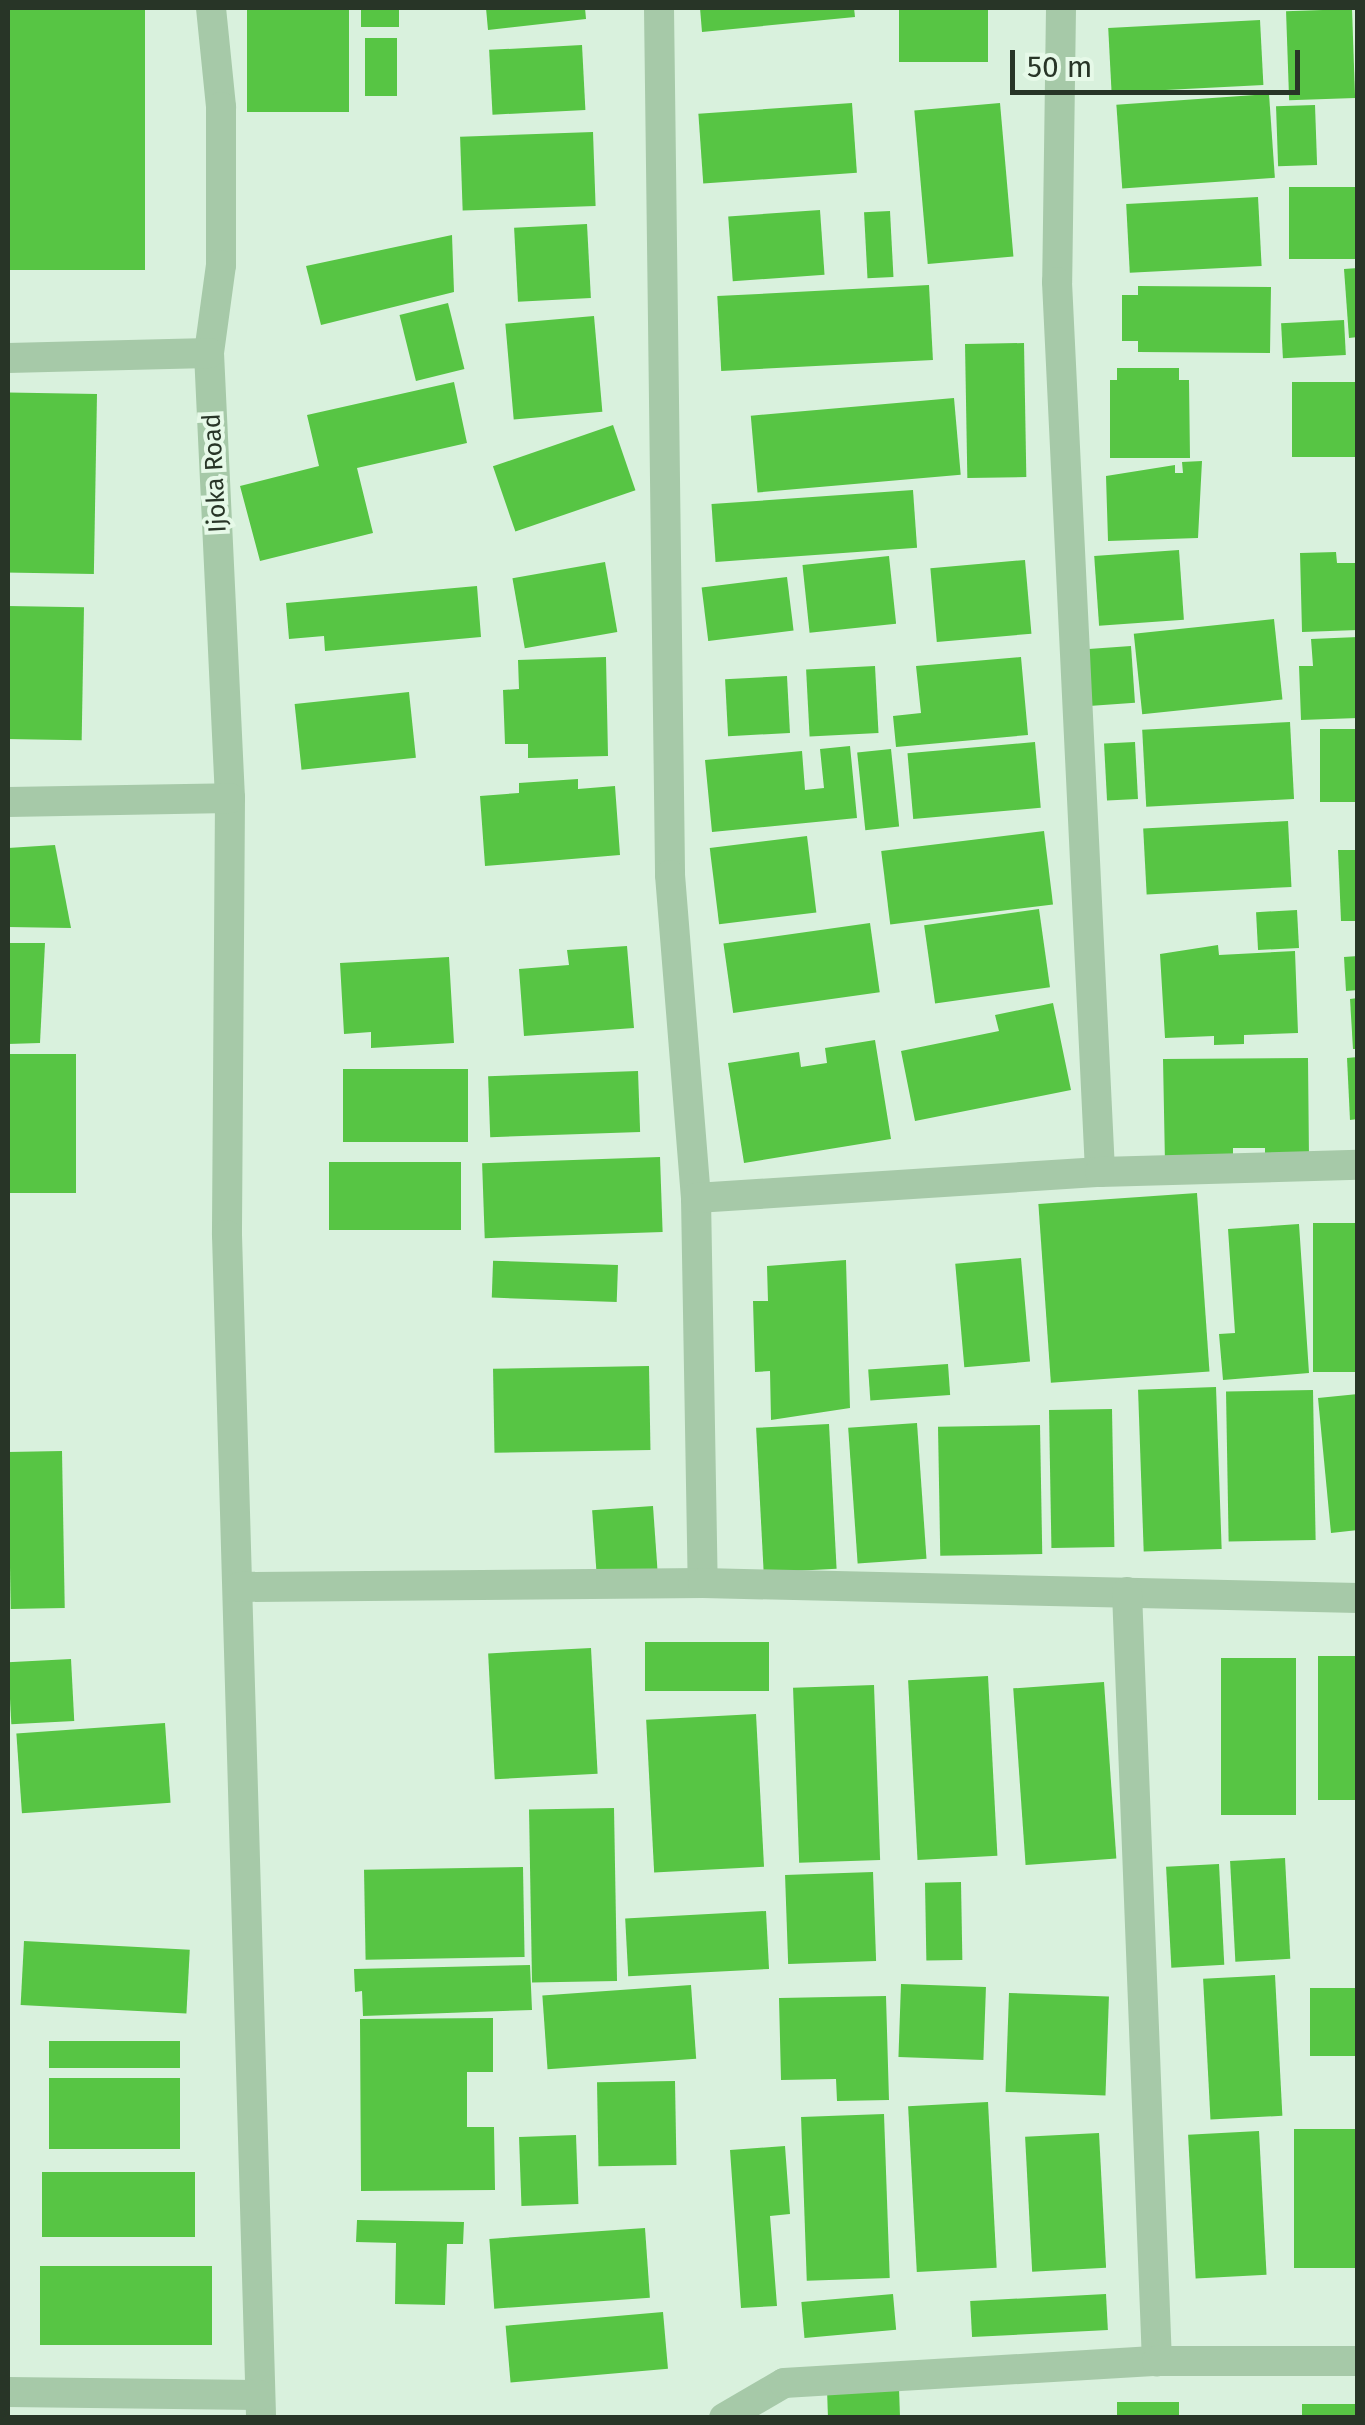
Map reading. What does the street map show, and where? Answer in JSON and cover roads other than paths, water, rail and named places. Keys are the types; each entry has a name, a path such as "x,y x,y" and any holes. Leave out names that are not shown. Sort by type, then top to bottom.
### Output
{"street":[{"name":"Ijoka Road","path":"212,8 221,107 221,264 209,353 230,798 224,940 248,2100 260,2406"},
{"path":"658,8 670,875 696,1198 704,1582"},
{"path":"1061,8 1056,282 1100,1172"},
{"path":"8,358 209,353"},
{"path":"8,802 230,798"},
{"path":"696,1198 1100,1172 1358,1164"},
{"path":"240,1587 704,1582 1358,1598"},
{"path":"1127,1592 1158,2361"},
{"path":"724,2418 784,2382 1158,2361 1358,2361"},
{"path":"8,2392 260,2406"}]}
